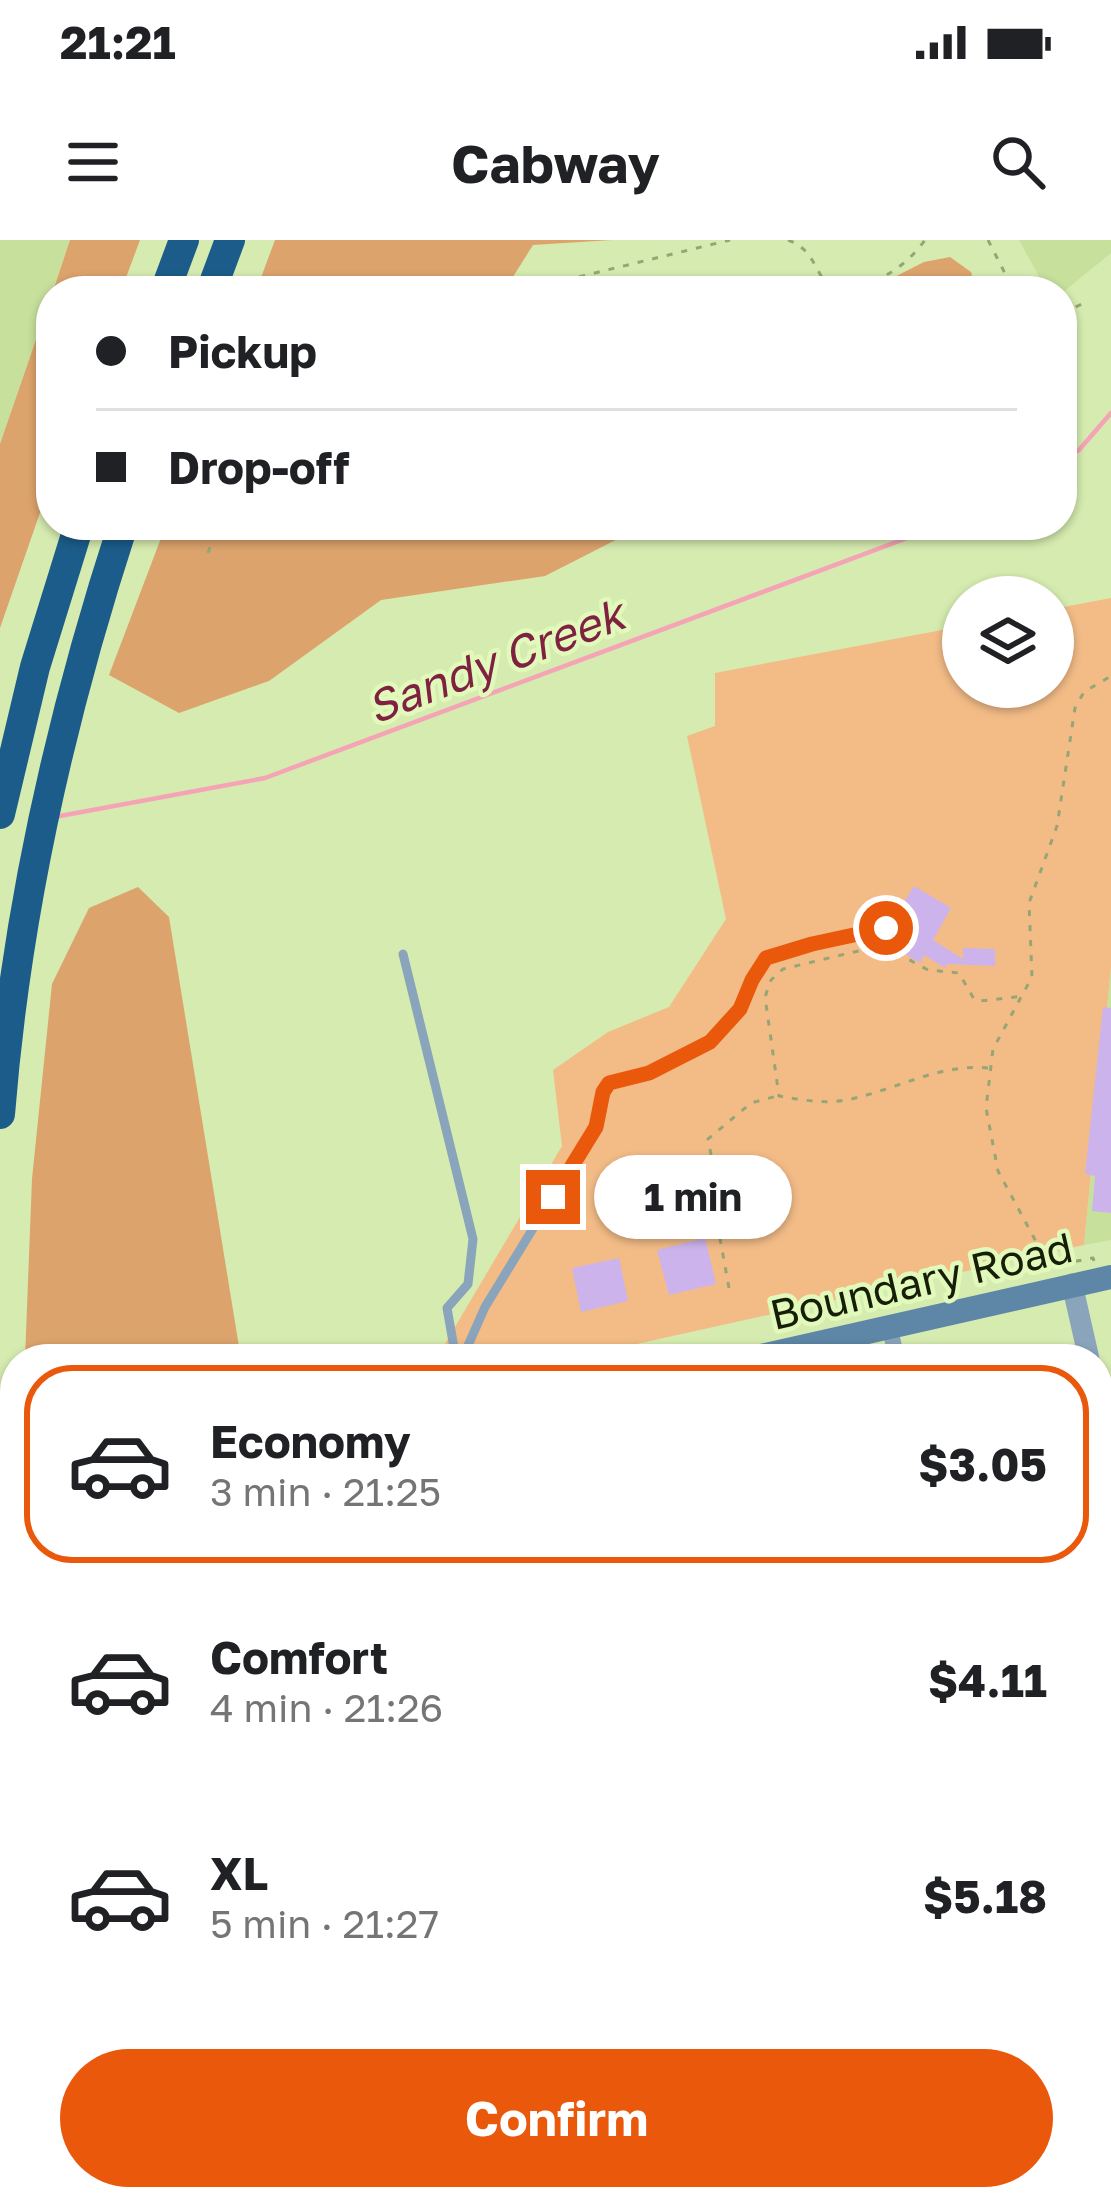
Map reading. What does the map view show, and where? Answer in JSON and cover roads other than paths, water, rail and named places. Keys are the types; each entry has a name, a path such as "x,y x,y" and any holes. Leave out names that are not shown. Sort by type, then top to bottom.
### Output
{"highway":[{"path":"171,276 184,240"},
{"path":"217,276 230,240"},
{"path":"0,814 35,667 74,540"},
{"path":"0,1114 9,1018 44,805 72,690 118,540"}],"main road":[{"name":"Boundary Road","path":"810,1344 1072,1284 1102,1269"}],"street":[{"path":"1072,1284 1086,1344"},
{"path":"889,1325 893,1344"}],"lane":[{"path":"466,1344 596,1127 609,1083 649,1073 710,1042 740,1009 766,958 881,927 897,935"},
{"path":"403,954 473,1239 468,1284 447,1308 455,1344"}],"waterway":[{"name":"Sandy Creek","path":"1077,451 1111,413"},
{"name":"Sandy Creek","path":"60,816 265,778 902,540"}]}
